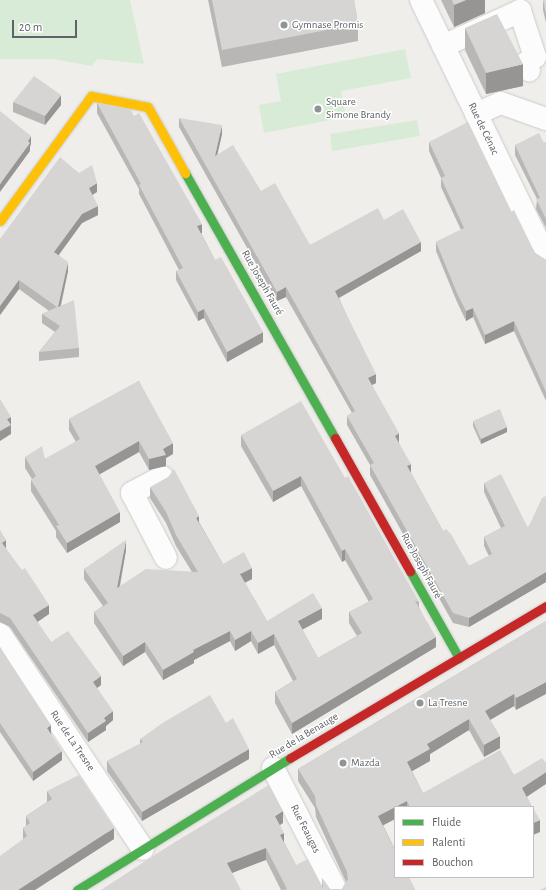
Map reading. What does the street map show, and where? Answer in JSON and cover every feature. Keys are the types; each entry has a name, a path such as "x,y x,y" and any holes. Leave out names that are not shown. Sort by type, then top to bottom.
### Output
{"street":[{"name":"Rue de Cénac","path":"421,0 546,257"},
{"path":"443,46 520,11 535,57 526,63 529,70"},
{"name":"Rue Joseph Fauré","path":"0,221 91,96 148,107 459,658"},
{"path":"476,114 501,103 546,119"},
{"path":"162,477 132,493 166,558"},
{"name":"Rue de la Benauge","path":"77,890 273,768 546,606"},
{"name":"Rue de La Tresne","path":"0,634 143,849"},
{"name":"Rue Feaugas","path":"273,768 336,890"}],"green space":[{"path":"0,0 130,0 144,64 97,59 92,66 53,59 0,59"},
{"path":"405,49 411,78 341,91 346,117 264,133 259,105 281,101 276,74"},
{"path":"417,120 420,136 332,151 330,134"}],"building":[{"name":"Gymnase Promis","path":"212,0 354,0 358,24 222,50"},
{"path":"452,0 466,0 454,5"},
{"path":"543,0 546,1 546,14"},
{"path":"497,14 523,64 486,73 465,28"},
{"path":"34,76 61,95 45,116 13,102"},
{"path":"97,103 130,109 134,116 139,113 202,224 197,226 215,260 221,257 263,332 227,352 204,309 198,312 176,271 183,268 139,185 141,184"},
{"path":"0,111 31,136 28,141 30,143 0,184"},
{"path":"179,118 222,125 215,156 233,145 261,191 275,183 310,245 378,208 384,220 403,209 421,242 335,291 376,374 368,378 399,433 395,436 411,464 407,466 443,531 446,529 451,534 469,566 492,554 484,537 505,526 484,483 501,474 528,528 542,498 546,496 546,572 469,618 453,613 370,465 374,463 347,416 355,411 286,287 277,292"},
{"path":"468,122 511,212 514,210 535,253 546,260 546,392 514,321 485,335 473,308 466,311 436,242 464,228 441,178 445,176 429,142"},
{"path":"539,133 544,143 546,142 546,219 536,199 540,198 515,145"},
{"path":"60,157 79,173 92,165 97,183 89,188 98,206 82,214 54,252 68,262 58,307 74,300 79,348 39,352 60,326 42,314 57,307 19,280 0,306 0,239"},
{"path":"139,381 173,443 163,449 166,455 149,459 139,441 95,466 120,512 67,543 56,526 59,525 31,480 36,476 25,457 42,446 45,459 80,439 69,419"},
{"path":"0,399 11,417 7,419 11,425 0,431"},
{"path":"301,401 345,478 348,476 419,602 415,601 436,637 292,723 275,692 297,679 274,634 258,643 251,631 235,640 230,631 193,650 194,652 163,670 145,642 123,656 94,612 108,603 84,569 126,540 117,588 146,569 198,572 176,535 166,512 150,487 168,477 174,469 199,516 196,518 223,564 244,552 252,568 240,574 267,621 313,593 322,608 298,621 318,658 362,633 349,612 373,599 345,549 342,551 301,476 273,491 241,435"},
{"path":"500,409 507,427 481,439 473,421"},
{"path":"0,530 6,540 2,543 22,570 25,568 49,605 33,615 51,642 68,631 101,676 93,682 113,711 104,718 106,721 88,733 10,618 0,613"},
{"path":"546,621 546,682 516,698 514,694 485,711 500,736 484,745 469,719 427,744 430,749 407,762 423,793 500,750 514,775 542,758 546,763 546,772 522,788 531,806 410,806 407,801 394,806 394,808 378,816 394,848 394,878 409,878 415,890 284,890 287,889 266,848 227,863 241,890 101,890 167,847 269,785 283,811 275,816 284,833 280,835 296,865 308,859 323,888 322,878 330,889 342,889 348,879 347,872 316,805 315,796 298,769"},
{"path":"0,647 51,725 47,728 62,751 33,772 0,723"},
{"path":"210,695 226,723 233,718 249,749 142,812 107,761 143,742 140,739 164,722"},
{"path":"79,775 114,828 18,890 0,890 0,856 27,836 23,828 30,823 26,816 52,799 47,791"},
{"path":"534,810 540,820 534,823"}],"traffic: fast":[{"path":"185,173 335,438"},
{"path":"410,571 459,658"},
{"path":"77,890 290,758"}],"traffic: slow":[{"path":"0,221 91,96 148,107 185,173"}],"traffic: jam":[{"path":"335,438 410,571"},
{"path":"290,758 546,606"}],"place":[{"name":"Gymnase Promis","path":"284,25"},
{"name":"Square Simone Brandy","path":"318,109"},
{"name":"La Tresne","path":"420,703"},
{"name":"Mazda","path":"343,763"}]}
